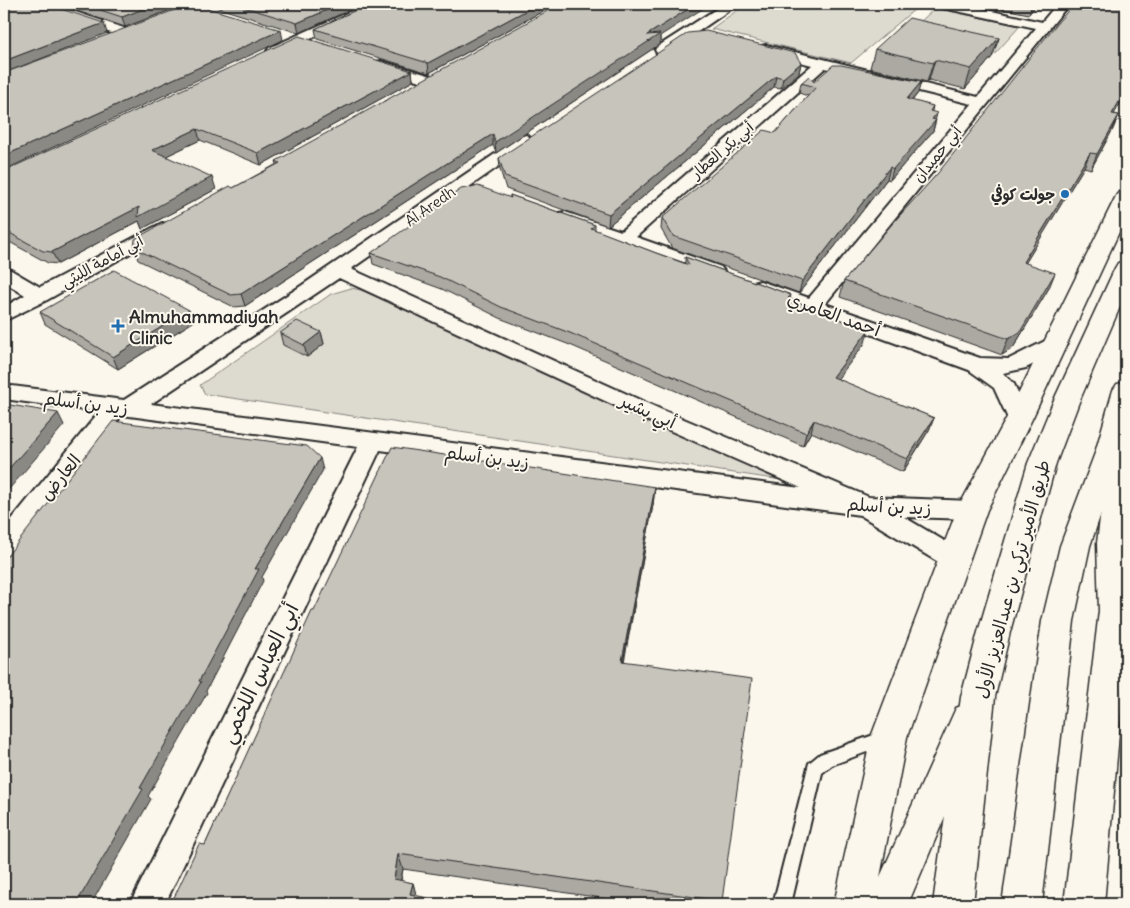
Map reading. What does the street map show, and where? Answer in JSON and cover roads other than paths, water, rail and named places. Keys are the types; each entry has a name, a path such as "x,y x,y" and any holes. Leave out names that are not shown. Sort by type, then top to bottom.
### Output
{"main road":[{"path":"854,904 889,737 972,510 1056,344 1126,196"},
{"name":"طريق الأمير تركي بن عبدالعزيز الأول","path":"953,904 978,697 994,632 1042,463 1066,402 1126,269"},
{"path":"1022,904 1058,621 1076,546 1109,453 1126,390"},
{"path":"1084,904 1121,600 1112,543 1126,411"},
{"path":"888,904 978,697"}],"street":[{"path":"39,4 127,31 104,40"},
{"path":"260,58 377,4"},
{"path":"652,57 732,4"},
{"path":"943,4 1044,26"},
{"name":"أبي حميدان","path":"813,306 1063,4"},
{"path":"692,30 710,35"},
{"path":"280,33 318,45"},
{"path":"757,47 980,102"},
{"path":"364,59 430,80"},
{"name":"أبي بكر العطار","path":"624,238 822,63"},
{"path":"412,89 447,70"},
{"name":"Al Aredh","path":"122,407 338,270 464,182 540,132"},
{"path":"464,182 483,188"},
{"name":"أحمد العامري","path":"548,212 978,365"},
{"name":"أبي أمامة الليثي","path":"4,315 178,219"},
{"name":"أبي بشير","path":"338,270 652,414 866,506 954,559"},
{"path":"4,274 40,296"},
{"path":"978,365 997,368 1012,367 1056,344"},
{"path":"978,365 1003,384 1019,419"},
{"name":"زيد بن أسلم","path":"4,392 866,506 972,510"},
{"name":"العارض","path":"4,547 122,407"},
{"name":"أبي العباس اللخمي","path":"146,904 372,442"}],"lane":[{"path":"782,904 815,769 826,758 889,737"}],"place":[{"name":"جولت كوفي","path":"1065,194"},
{"name":"Almuhammadiyah Clinic","path":"118,326"}]}
